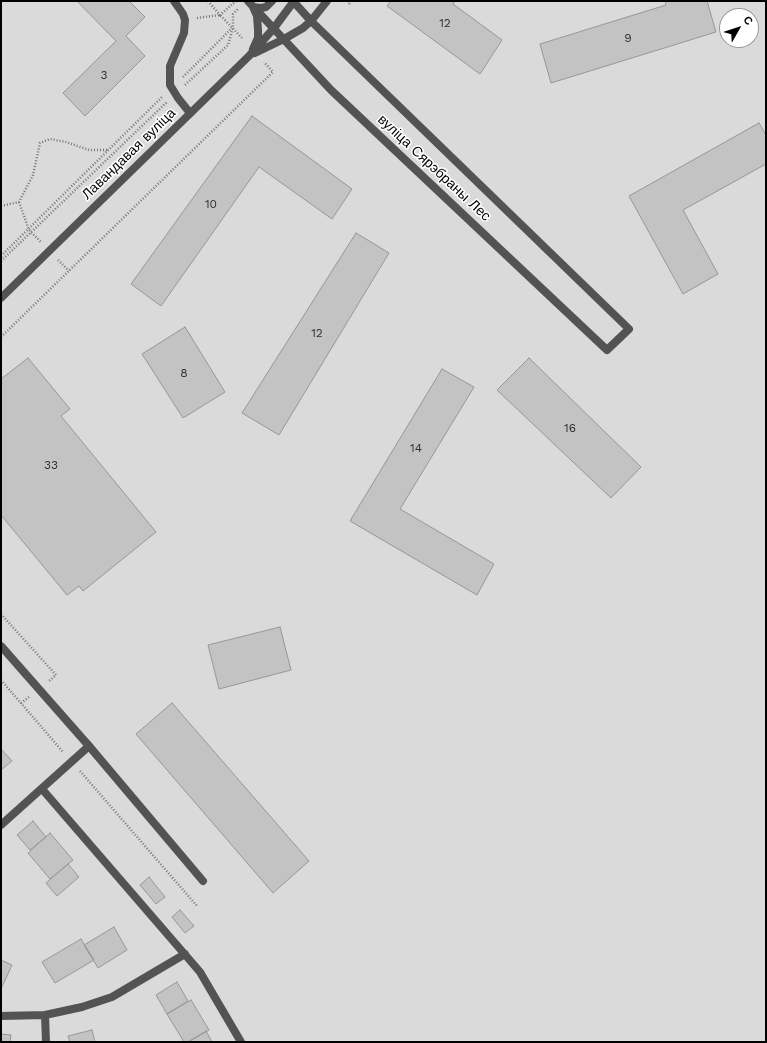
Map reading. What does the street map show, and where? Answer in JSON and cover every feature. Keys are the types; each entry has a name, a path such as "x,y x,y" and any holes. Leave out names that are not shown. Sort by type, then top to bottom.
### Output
{"street":[{"path":"174,1 183,14 185,20 184,33 170,66 170,85 190,113"},
{"path":"248,4 261,8 266,7 272,1"},
{"name":"вуліца Сярэбраны Лес","path":"248,4 274,28 331,90 607,350 629,329 311,21 294,1"},
{"name":"Лавандавая вуліца","path":"1,298 250,55 274,28 294,1"},
{"path":"250,55 295,33 311,21 327,1"},
{"path":"248,4 257,16 258,30 258,38 250,55"},
{"path":"1,646 90,746 203,881"},
{"path":"1,825 90,746"},
{"path":"42,789 200,972 241,1042"},
{"path":"1,1016 45,1015 82,1007 112,997 184,954"},
{"path":"45,1015 46,1042"}],"path":[{"path":"208,1 233,28"},
{"path":"185,20 220,15 236,1"},
{"path":"1,256 107,150 173,91 228,45 233,28 233,14 248,4"},
{"path":"1,261 173,91 233,28"},
{"path":"1,337 273,72"},
{"path":"28,230 19,202 33,175 40,143 50,139 66,142 89,150 107,150"},
{"path":"1,206 19,202"},
{"path":"1,614 56,674"},
{"path":"1,680 197,906"}],"shaded area":[{"path":"1,1 766,1 766,1042 1,1042"}],"building":[{"path":"77,1 129,1 145,17 126,36 145,56 85,116 63,93 116,41"},
{"path":"391,1 455,1 453,4 502,40 480,74 387,6"},
{"path":"665,1 707,1 716,32 551,83 540,44 666,5"},
{"path":"252,116 352,189 332,219 259,167 161,306 131,284"},
{"path":"759,123 766,135 766,164 683,210 718,274 683,294 629,196"},
{"path":"356,233 389,253 279,435 242,413"},
{"path":"185,327 225,392 183,418 142,354"},
{"path":"28,358 70,409 61,416 156,532 83,591 79,586 67,595 1,515 1,379"},
{"path":"529,358 641,467 611,498 497,390"},
{"path":"442,369 474,387 400,509 494,564 477,595 350,521"},
{"path":"280,627 291,670 219,689 208,645"},
{"path":"172,703 309,861 273,893 136,734"},
{"path":"1,749 12,761 1,770"},
{"path":"33,821 46,837 30,850 17,835"},
{"path":"50,833 73,860 50,879 28,853"},
{"path":"68,864 79,877 57,896 46,883"},
{"path":"149,877 165,897 156,904 140,885"},
{"path":"180,910 194,926 185,933 172,917"},
{"path":"114,927 127,950 98,968 84,945"},
{"path":"81,939 94,960 55,983 42,962"},
{"path":"1,960 12,965 2,987 1,986"},
{"path":"177,982 188,1001 167,1014 156,995"},
{"path":"191,1000 209,1030 188,1042 184,1042 167,1014"},
{"path":"92,1030 95,1042 70,1042 68,1036"},
{"path":"206,1031 212,1042 188,1042"},
{"path":"1,1034 11,1035 10,1042 1,1042"}]}
